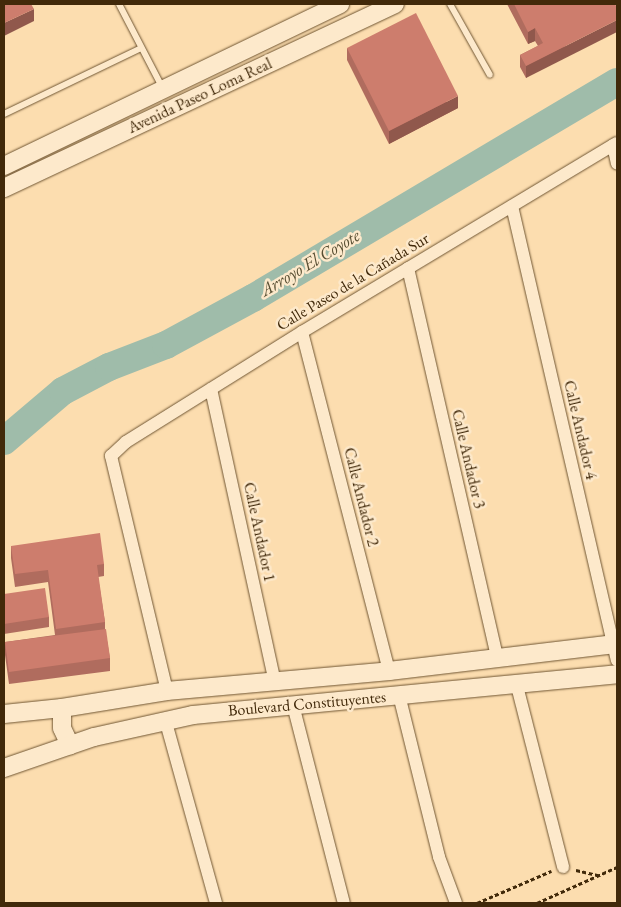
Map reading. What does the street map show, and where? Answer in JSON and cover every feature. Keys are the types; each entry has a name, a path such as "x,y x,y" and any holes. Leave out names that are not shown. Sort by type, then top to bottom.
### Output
{"street":[{"name":"Avenida Paseo Loma Real","path":"4,166 340,4"},
{"name":"Avenida Paseo Loma Real","path":"4,188 396,4"},
{"path":"615,144 617,164"},
{"name":"Calle Paseo de la Cañada Sur","path":"167,691 111,456 126,442 211,388 615,144"},
{"name":"Calle Andador 4","path":"512,206 616,650"},
{"name":"Calle Andador 3","path":"408,268 497,656"},
{"name":"Calle Andador 2","path":"302,332 389,671"},
{"name":"Calle Andador 1","path":"211,388 274,683"},
{"name":"Boulevard Constituyentes","path":"4,714 62,708 167,691 274,683 389,671 497,656 616,650"},
{"name":"Boulevard Constituyentes","path":"4,768 70,745 165,719 516,682 617,674"},
{"path":"516,682 563,867"},
{"path":"399,695 439,857 456,903"},
{"path":"293,705 344,903"},
{"path":"62,708 62,728 70,745"},
{"path":"165,719 216,903"}],"lane":[{"path":"119,4 140,48 163,89"},
{"path":"450,4 490,76"},
{"path":"4,114 140,48"}],"path":[{"path":"477,903 563,867 598,875"},
{"path":"537,903 617,867"}],"building":[{"path":"4,4 31,4 34,9 4,23"},
{"path":"514,4 615,4 617,20 526,66 520,55 543,43 535,28 528,32"},
{"path":"416,13 458,96 389,131 347,48"},
{"path":"100,533 104,564 97,565 105,622 56,629 48,570 15,574 11,546"},
{"path":"45,588 49,617 4,624 4,594"},
{"path":"106,629 110,658 9,672 5,642"}],"waterway":[{"name":"Arroyo El Coyote","path":"4,441 63,391 109,367 166,345 253,298 617,82"}]}
